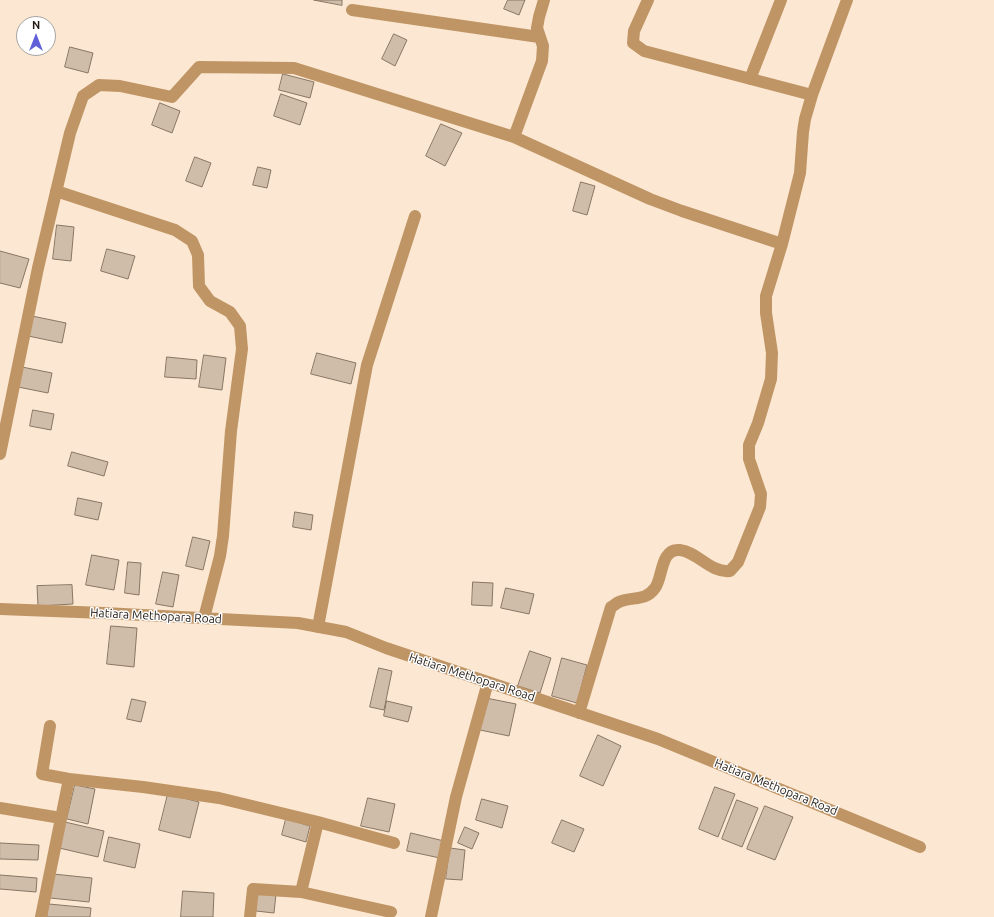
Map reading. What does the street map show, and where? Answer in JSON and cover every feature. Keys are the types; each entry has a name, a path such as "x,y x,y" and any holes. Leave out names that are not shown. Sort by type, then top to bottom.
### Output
{"street":[{"path":"514,137 542,61 543,46 537,28 544,0"},
{"path":"648,0 634,31 633,43 644,51 812,95"},
{"path":"750,79 781,0"},
{"path":"579,713 612,607 618,602 648,596 656,587 666,557 674,550 686,552 717,570 724,572 730,571 738,562 760,507 761,494 749,459 749,445 758,423 771,379 772,353 766,313 766,296 782,244 800,173 803,132 812,95 847,0"},
{"path":"352,10 539,37"},
{"path":"0,454 38,268 70,133 82,96 99,85 120,86 172,97 199,67 294,68 514,137 650,199 782,244"},
{"path":"56,191 175,230 192,241 198,256 200,286 210,301 230,312 240,326 242,349 231,431 223,536 220,556 204,618"},
{"path":"318,627 367,365 415,216"},
{"name":"Hatiara Methopara Road","path":"0,609 298,623 346,632 386,648 658,739 920,847"},
{"path":"431,917 456,797 488,682"},
{"path":"50,726 42,774 68,779 143,787 219,798 318,822 394,843"},
{"path":"41,917 68,779"},
{"path":"0,808 61,818"},
{"path":"301,892 318,822"},
{"path":"250,917 254,889 301,892 391,912"}],"building":[{"path":"314,0 342,0 342,5"},
{"path":"508,0 525,0 519,15 504,9"},
{"path":"394,34 407,40 395,66 382,59"},
{"path":"70,47 93,53 88,73 65,67"},
{"path":"283,74 314,82 310,98 279,90"},
{"path":"281,94 307,103 300,125 274,116"},
{"path":"160,103 180,111 172,133 152,125"},
{"path":"441,124 462,133 445,166 426,156"},
{"path":"195,157 211,163 202,187 186,181"},
{"path":"258,167 271,170 267,188 253,185"},
{"path":"581,182 595,186 587,215 573,211"},
{"path":"57,225 74,227 71,261 53,259"},
{"path":"107,249 135,256 128,279 101,271"},
{"path":"0,251 29,259 20,288 0,283"},
{"path":"32,316 66,323 62,343 28,336"},
{"path":"317,353 356,363 351,384 311,374"},
{"path":"204,355 226,358 222,390 199,387"},
{"path":"167,357 197,360 196,379 165,377"},
{"path":"22,367 52,373 48,393 18,387"},
{"path":"33,410 54,414 51,430 30,426"},
{"path":"72,452 108,462 104,476 68,466"},
{"path":"78,498 102,503 98,520 75,515"},
{"path":"295,512 313,515 311,530 293,527"},
{"path":"193,537 210,541 203,570 186,566"},
{"path":"92,555 119,560 114,590 86,585"},
{"path":"128,562 141,563 139,595 125,593"},
{"path":"163,572 179,575 173,607 156,604"},
{"path":"473,582 493,583 492,606 472,605"},
{"path":"72,585 73,604 38,606 37,586"},
{"path":"506,588 534,594 529,614 501,608"},
{"path":"111,626 137,628 134,667 107,664"},
{"path":"530,651 551,658 540,693 518,686"},
{"path":"562,658 587,665 577,703 552,696"},
{"path":"379,668 392,671 384,710 370,707"},
{"path":"486,698 516,704 509,736 480,730"},
{"path":"132,699 146,702 141,722 127,719"},
{"path":"387,701 412,707 408,722 384,716"},
{"path":"598,735 621,746 603,786 580,776"},
{"path":"75,785 95,789 88,824 67,819"},
{"path":"715,787 735,794 718,837 699,829"},
{"path":"168,794 199,802 190,838 159,830"},
{"path":"368,798 395,804 389,832 361,826"},
{"path":"482,799 508,806 502,828 476,820"},
{"path":"737,800 758,808 742,847 722,839"},
{"path":"765,806 793,817 775,860 747,849"},
{"path":"286,819 310,826 306,842 282,835"},
{"path":"562,820 584,829 574,852 552,843"},
{"path":"65,822 104,831 98,857 59,848"},
{"path":"465,827 479,833 472,849 458,843"},
{"path":"411,833 444,841 440,858 407,851"},
{"path":"109,837 140,844 135,868 104,861"},
{"path":"0,843 39,845 38,860 0,859"},
{"path":"450,848 465,850 462,880 446,879"},
{"path":"53,874 92,878 89,902 50,898"},
{"path":"0,875 37,878 36,892 0,889"},
{"path":"183,891 214,893 213,917 181,917"},
{"path":"257,892 276,894 274,913 256,911"},
{"path":"49,904 91,908 90,917 47,917"}]}
